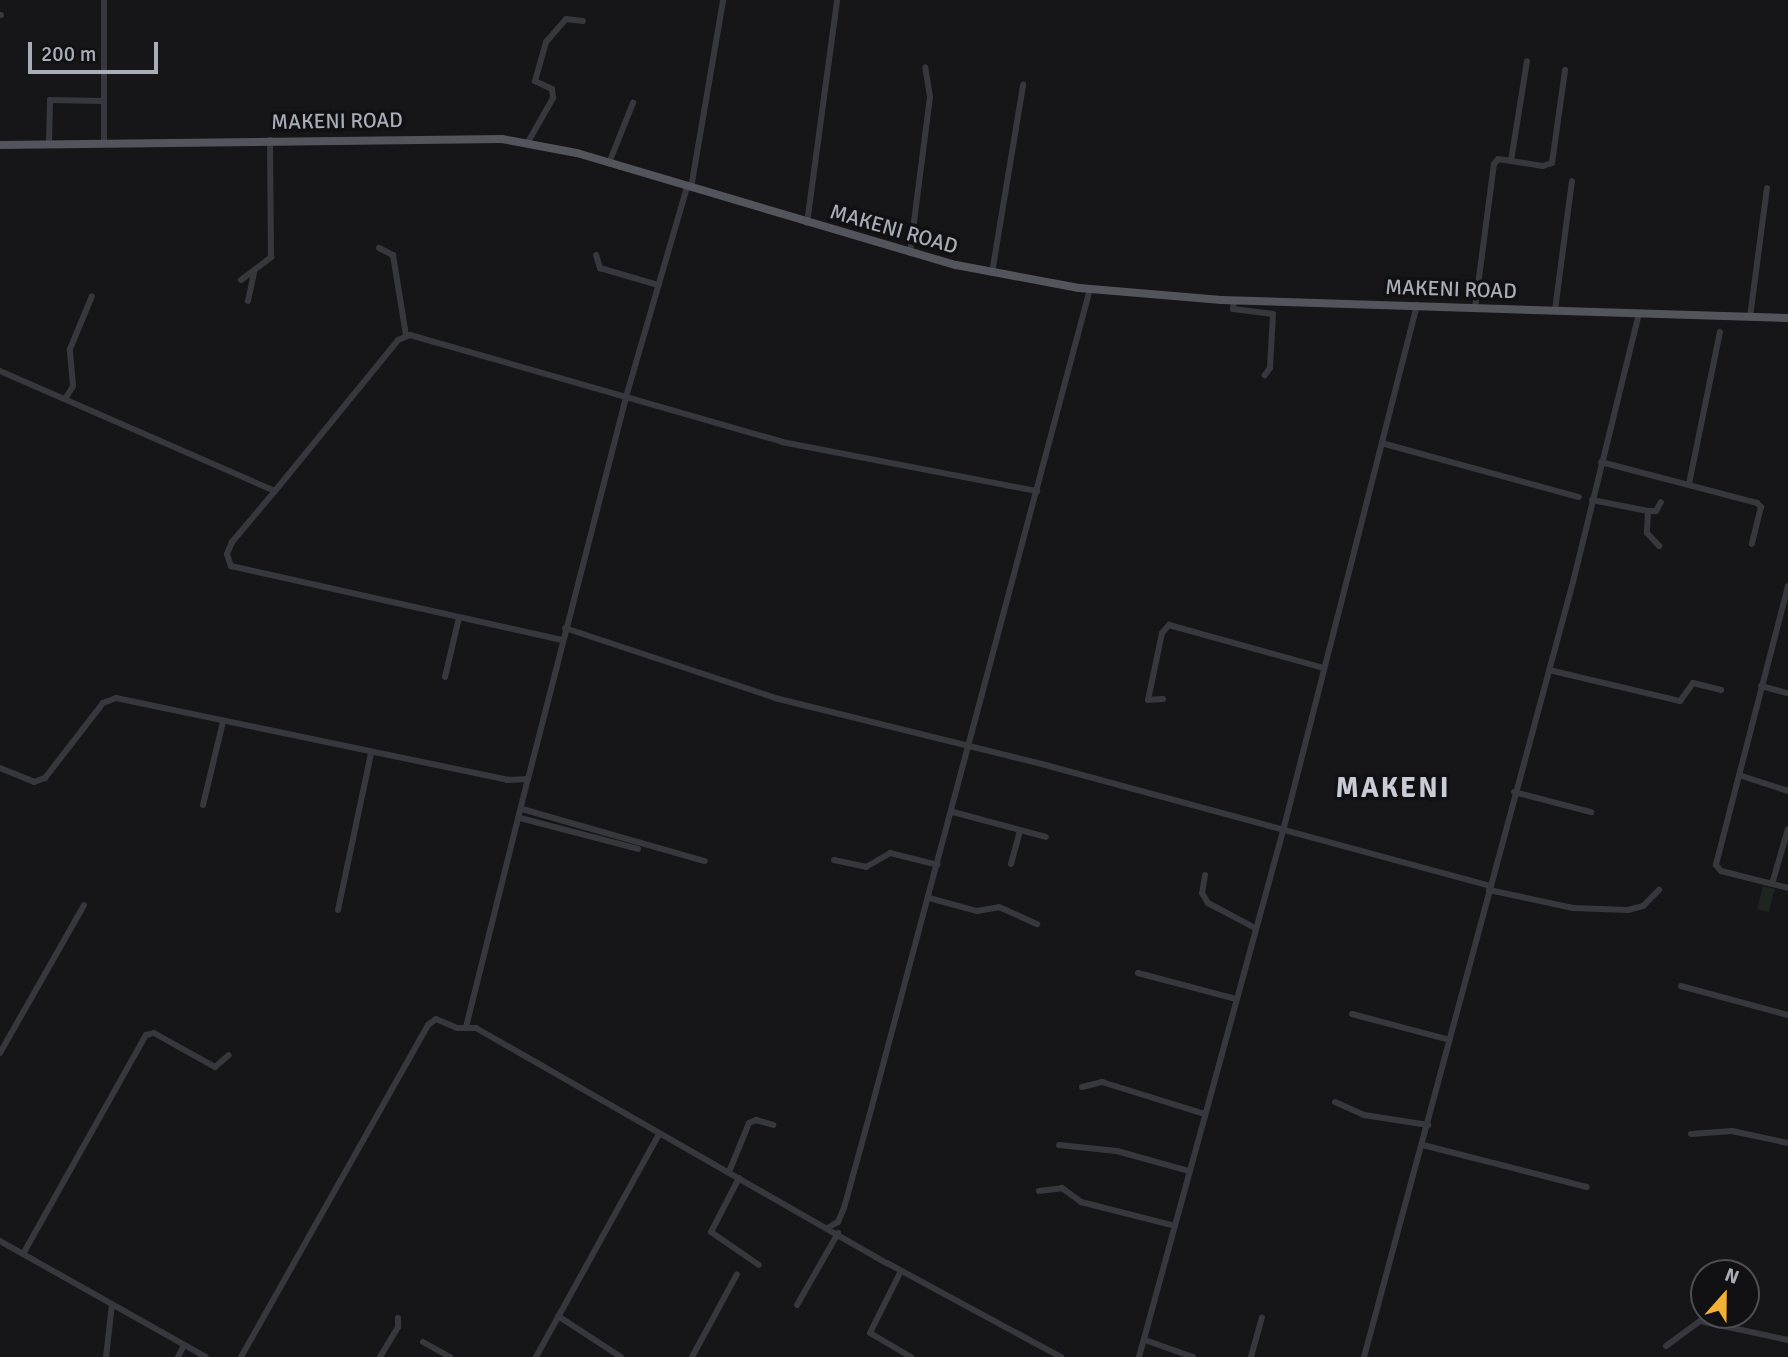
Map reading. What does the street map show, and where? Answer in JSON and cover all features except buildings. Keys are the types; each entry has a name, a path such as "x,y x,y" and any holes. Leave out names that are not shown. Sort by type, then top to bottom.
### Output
{"main road":[{"name":"MAKENI ROAD","path":"0,145 473,137 528,142 609,163 910,253 992,273 1090,289 1234,300 1788,318"}],"street":[{"path":"466,1027 520,818 561,640 626,397 689,188 723,0"},
{"path":"807,223 837,0"},
{"path":"104,1 104,143"},
{"path":"528,142 553,98 552,89 535,81 543,48 566,19 583,21"},
{"path":"1511,161 1527,61"},
{"path":"910,253 930,97 925,67"},
{"path":"1475,308 1494,164 1498,159 1552,163 1565,70"},
{"path":"992,273 1023,85"},
{"path":"49,144 50,100 104,101"},
{"path":"609,163 633,103"},
{"path":"241,280 254,273 271,254 270,140"},
{"path":"1555,310 1572,181"},
{"path":"1750,317 1767,188"},
{"path":"379,248 393,255 406,335 232,542 227,554 231,566 561,640"},
{"path":"596,255 600,268 658,285"},
{"path":"248,301 254,273"},
{"path":"829,1227 838,1222 844,1208 970,749 1090,289"},
{"path":"65,399 73,386 71,349 92,296"},
{"path":"1234,300 1233,309 1273,313 1270,368 1265,375"},
{"path":"1139,1357 1283,831 1385,444 1417,305"},
{"path":"1364,1357 1549,670 1639,313"},
{"path":"1689,484 1720,332"},
{"path":"406,335 626,397 649,400 782,442 1037,491"},
{"path":"0,371 275,491"},
{"path":"1385,444 1579,497"},
{"path":"1601,462 1760,505 1752,544"},
{"path":"1592,500 1648,511 1656,510 1661,502"},
{"path":"1648,511 1648,534 1659,546"},
{"path":"1788,586 1716,865 1721,871 1788,888"},
{"path":"444,677 459,618"},
{"path":"1163,699 1148,700 1162,633 1169,625 1324,668"},
{"path":"565,628 775,698 1283,831 1489,888 1573,908 1628,910 1643,906 1659,890"},
{"path":"1549,670 1680,701 1693,683 1721,690"},
{"path":"1761,686 1788,693"},
{"path":"0,768 34,782 45,778 111,698 507,780 528,779"},
{"path":"203,805 223,722"},
{"path":"338,910 371,753"},
{"path":"1739,775 1788,791"},
{"path":"1514,792 1591,812"},
{"path":"522,809 705,860"},
{"path":"953,812 1046,837"},
{"path":"520,818 638,849"},
{"path":"1772,884 1788,829"},
{"path":"1011,864 1020,830"},
{"path":"834,860 866,867 890,853 938,864"},
{"path":"1205,876 1202,893 1208,903 1255,928"},
{"path":"929,898 977,911 999,907 1037,924"},
{"path":"0,1053 84,905"},
{"path":"1138,973 1236,999"},
{"path":"1681,986 1788,1015"},
{"path":"1352,1014 1450,1040"},
{"path":"241,1357 428,1025 436,1019 476,1028 659,1134 829,1227 901,1271 1061,1357"},
{"path":"23,1254 146,1035 154,1033 215,1067 229,1055"},
{"path":"1082,1087 1102,1083 1205,1114"},
{"path":"1335,1102 1364,1115 1428,1125"},
{"path":"729,1172 749,1124 756,1120 773,1125"},
{"path":"1690,1134 1731,1131 1788,1143"},
{"path":"536,1357 659,1134"},
{"path":"1059,1145 1108,1149 1189,1171"},
{"path":"1423,1145 1587,1187"},
{"path":"739,1178 711,1233 759,1265"},
{"path":"1039,1191 1062,1188 1081,1202 1175,1226"},
{"path":"797,1305 838,1233"},
{"path":"0,1241 206,1357"},
{"path":"901,1271 870,1333 911,1357"},
{"path":"692,1357 737,1274"},
{"path":"106,1357 112,1304"},
{"path":"558,1316 621,1357"},
{"path":"1251,1357 1262,1317"},
{"path":"380,1357 398,1327 398,1318"},
{"path":"1667,1346 1700,1321 1788,1340"},
{"path":"1145,1340 1192,1357"},
{"path":"423,1342 450,1357"},
{"path":"178,1357 184,1345"}],"shaded area":[{"path":"1763,886 1775,889 1769,912 1757,909"}],"district":[{"name":"MAKENI","path":"1393,788"}]}
